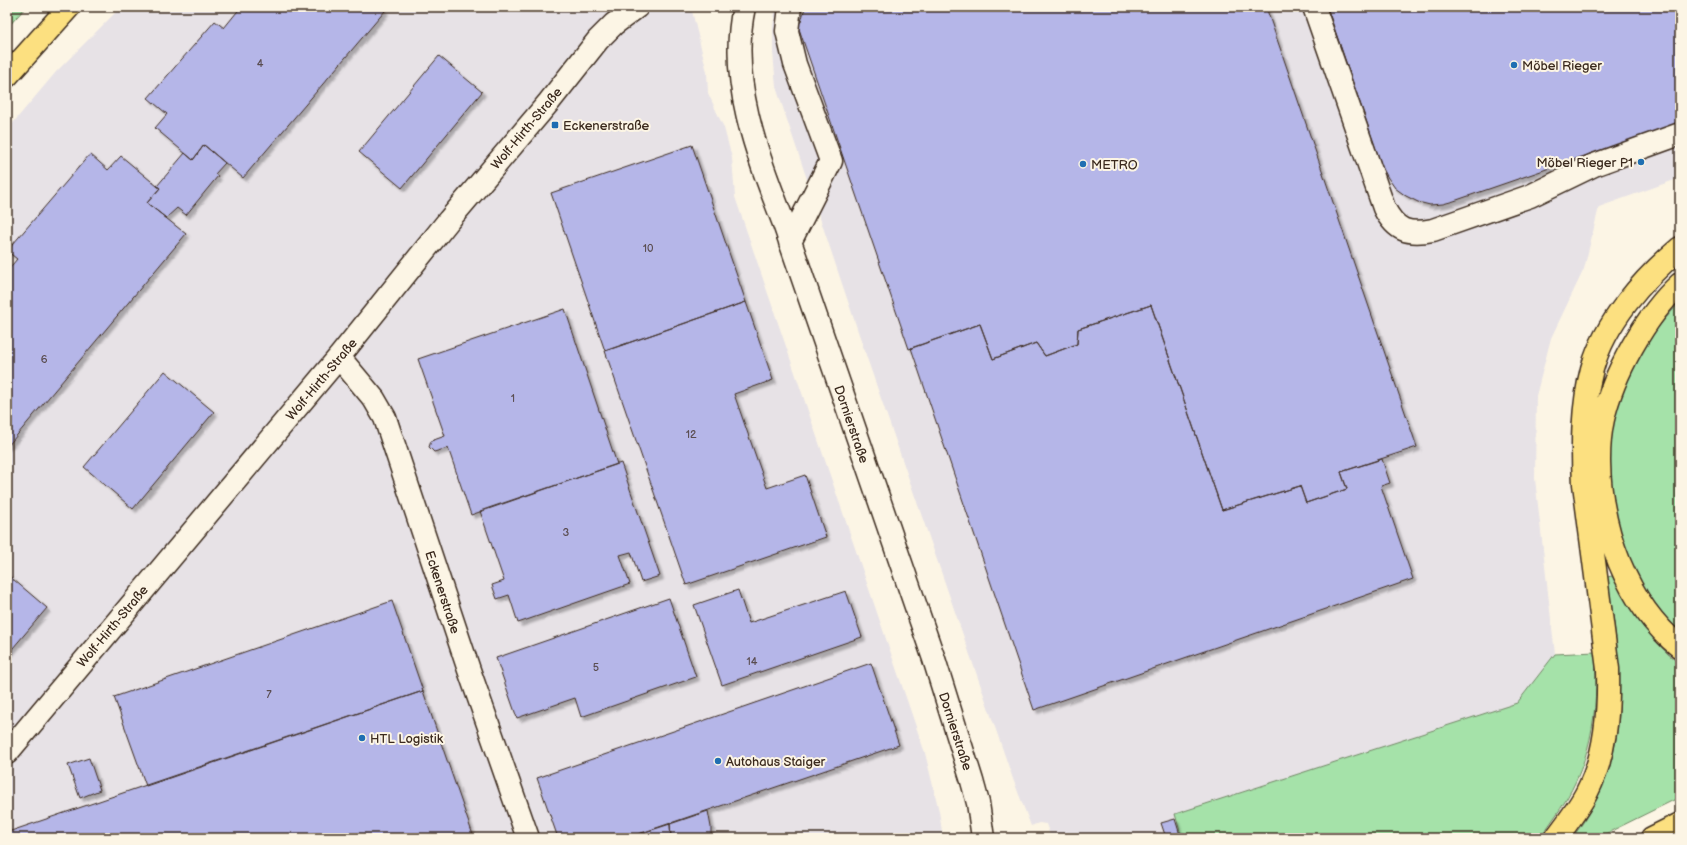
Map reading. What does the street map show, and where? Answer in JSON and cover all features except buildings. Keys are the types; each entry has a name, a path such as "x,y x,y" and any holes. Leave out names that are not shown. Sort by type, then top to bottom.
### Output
{"main road":[{"path":"7,76 69,7"},
{"path":"1556,838 1587,792 1603,744 1608,715 1608,669 1584,484 1582,454 1587,394 1592,369 1602,344 1615,321 1634,295 1658,267 1680,248"},
{"path":"1680,284 1667,296 1653,315 1623,366 1603,419 1599,448 1599,482 1603,509 1611,540 1623,572 1638,600 1655,622 1680,647"},
{"path":"1652,838 1680,824"}],"street":[{"name":"Wolf-Hirth-Straße","path":"7,753 339,357 449,220 549,102 598,40 614,24 637,7"},
{"name":"Dornierstraße","path":"744,7 739,41 744,100 765,174 790,242 934,659 978,803 983,838"},
{"path":"790,7 787,31 795,64 831,161 790,242"},
{"path":"1314,7 1384,208 1392,222 1405,231 1422,232 1433,230 1530,196 1594,165 1679,133"},
{"name":"Eckenerstraße","path":"339,357 374,399 385,418 469,670 528,838"}],"shaded area":[{"path":"121,7 691,7 707,72 708,93 724,128 732,158 735,197 925,753 939,811 943,838 7,838 7,130 56,72"},
{"path":"776,7 1680,7 1680,178 1599,207 1584,269 1551,338 1536,396 1535,479 1555,654 1517,703 1175,814 1182,838 1051,838 1046,824 1039,823 1031,826 1013,779 868,361 776,87 773,52 773,25"}],"green space":[{"path":"7,7 26,7 7,28"},
{"path":"1680,302 1680,631 1653,602 1641,583 1622,542 1611,497 1609,451 1611,429 1615,411 1629,375 1642,350 1657,328"},
{"path":"1612,576 1650,635 1680,664 1680,797 1597,838 1572,838 1592,807 1607,775 1615,744 1619,712 1619,680 1617,647 1607,577"},
{"path":"1595,652 1596,675 1594,718 1584,760 1577,780 1567,799 1539,838 1182,838 1175,814 1517,703 1555,654"}],"place":[{"name":"Möbel Rieger","path":"1514,65"},
{"name":"Eckenerstraße","path":"555,125"},
{"name":"Möbel Rieger P1","path":"1641,162"},
{"name":"METRO","path":"1083,164"},
{"name":"HTL Logistik","path":"362,738"},
{"name":"Autohaus Staiger","path":"718,761"}]}
